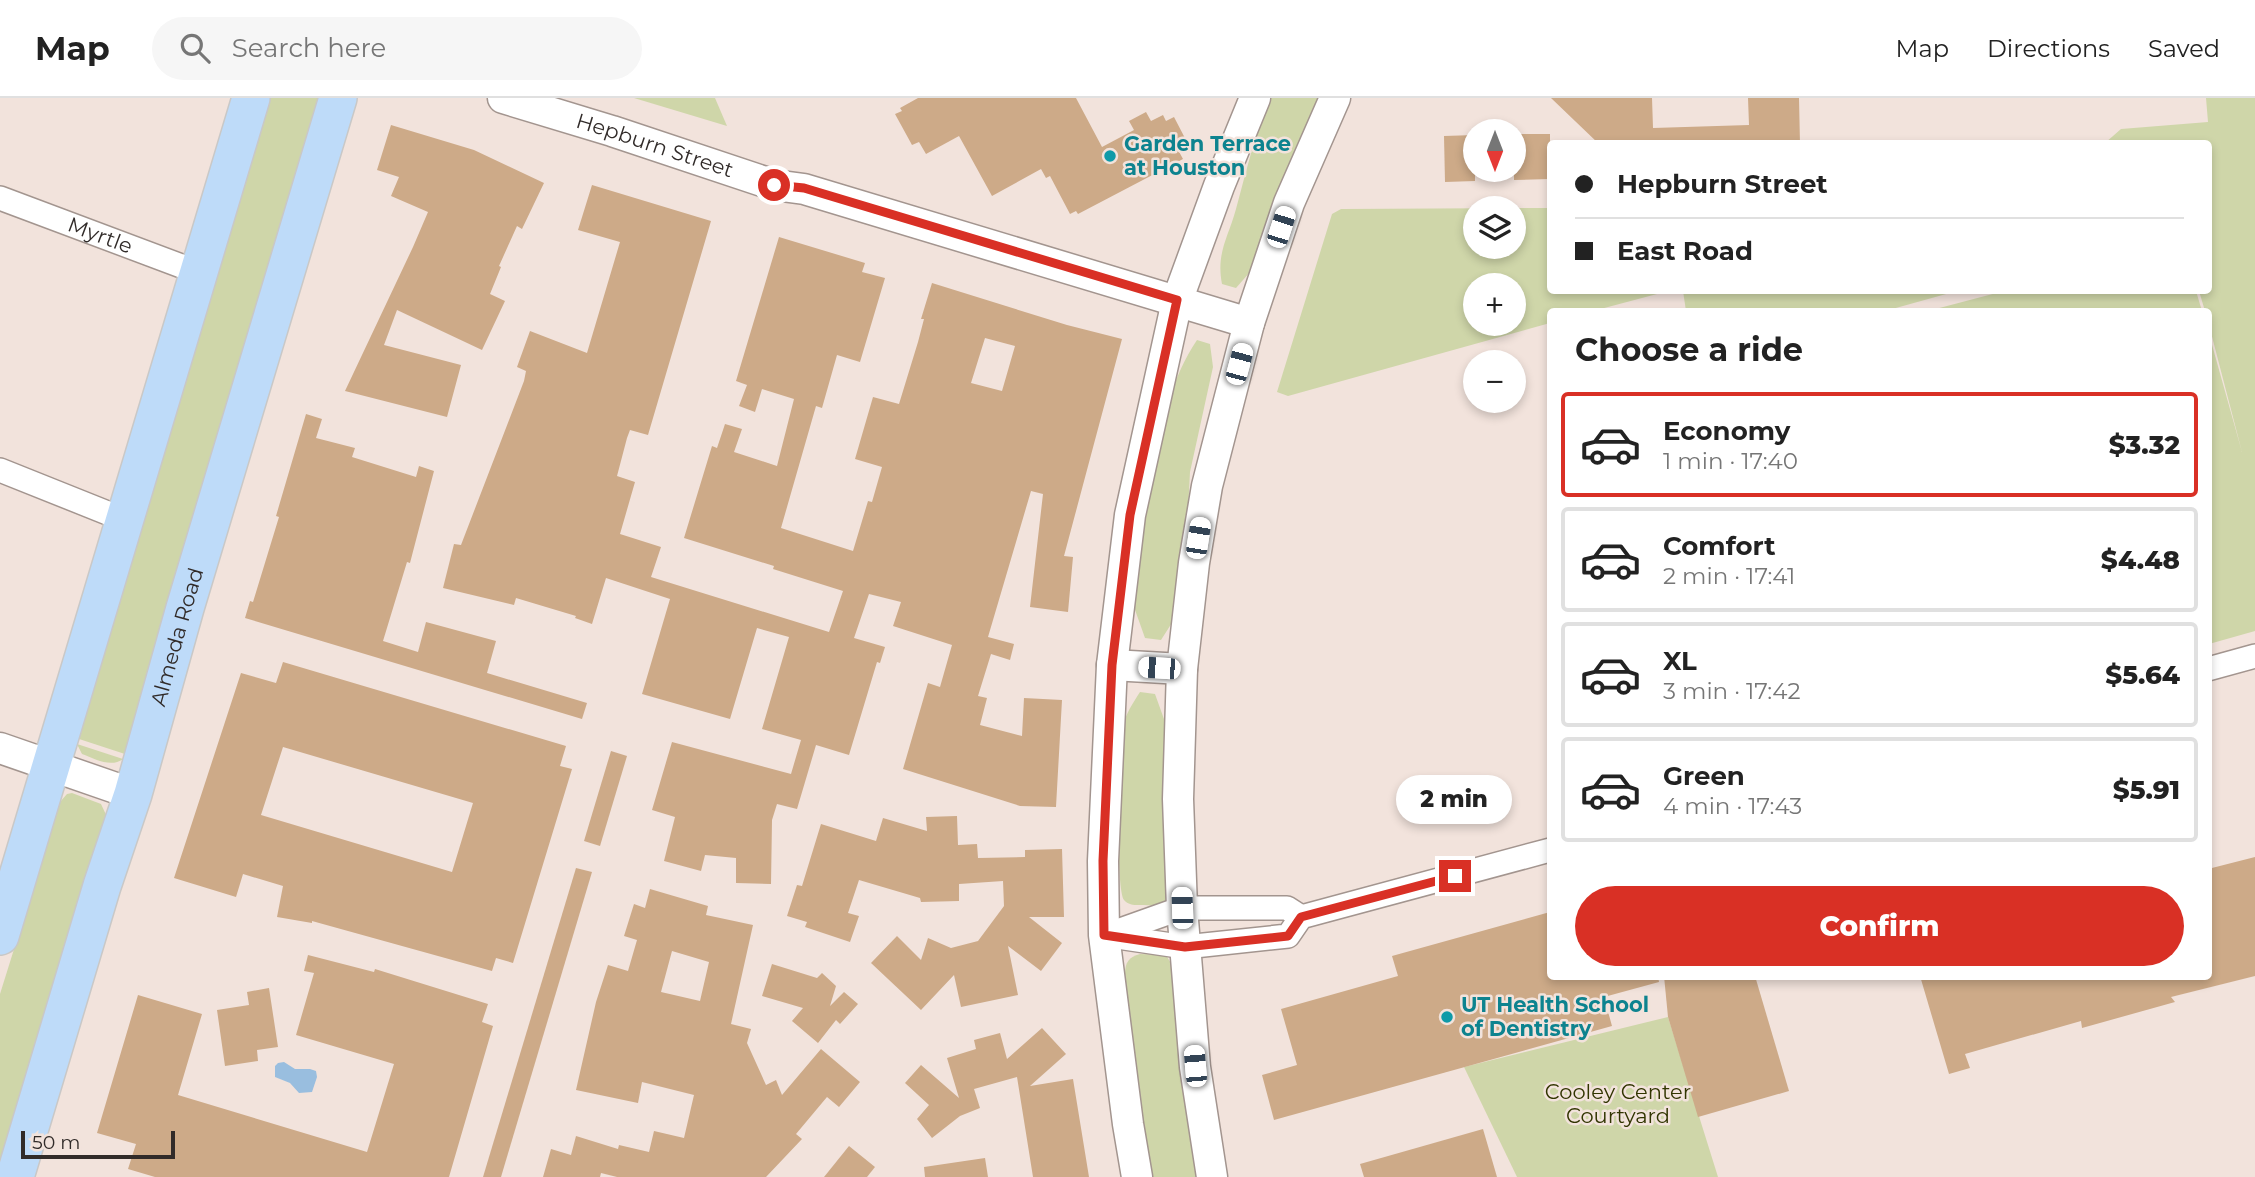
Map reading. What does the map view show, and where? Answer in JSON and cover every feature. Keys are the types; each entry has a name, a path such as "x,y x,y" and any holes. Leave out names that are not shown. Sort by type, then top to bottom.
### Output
{"main road":[{"path":"0,936 251,98"},
{"name":"Almeda Road","path":"15,1177 132,794 338,98"}],"street":[{"name":"Hepburn Street","path":"503,98 774,185 804,188 1249,323"},
{"path":"1137,1177 1104,935 1103,861 1112,665 1130,515 1177,300 1255,98"},
{"path":"1212,1177 1195,1066 1182,908 1178,799 1182,669 1194,564 1207,486 1249,323 1289,203 1335,98"},
{"name":"Myrtle","path":"0,198 200,273"},
{"path":"0,470 125,520"},
{"path":"2212,668 2255,656"},
{"path":"1112,665 1182,669"},
{"path":"0,748 132,794"},
{"path":"1104,935 1185,947 1288,936 1301,917 1547,851"},
{"path":"1104,935 1182,908 1287,908 1301,917"}],"green space":[{"path":"269,98 325,98 128,755 76,738"},
{"path":"634,98 715,98 727,126"},
{"path":"1269,98 1321,98 1257,264 1236,288 1222,284 1222,254"},
{"path":"2206,98 2255,98 2255,631 2212,643 2212,345 2242,452 2212,337 2212,308 2204,308 2200,294 2212,294 2212,140 2108,140 2121,129 2208,122"},
{"path":"1463,208 1463,259 1526,259 1526,208 1547,208 1547,294 1657,294 1604,308 1547,308 1547,324 1526,330 1526,273 1463,273 1463,336 1503,336 1288,396 1277,392 1332,214 1341,209"},
{"path":"1684,294 1946,294 1896,308 1686,308"},
{"path":"1993,294 2197,294 2201,308 1939,308"},
{"path":"1197,340 1210,344 1213,367 1190,472 1186,551 1175,618 1161,640 1145,638 1134,607 1134,595 1153,473 1170,396 1181,368"},
{"path":"1140,692 1155,694 1169,733 1168,897 1155,905 1133,905 1124,900 1119,871 1119,787 1123,726"},
{"path":"77,744 123,759 113,763 98,760 82,754"},
{"path":"72,793 101,804 108,819 0,1177 0,994 60,802 67,794"},
{"path":"1140,954 1166,955 1172,965 1201,1177 1152,1177 1139,1101 1125,974 1128,961"},
{"name":"Cooley Center Courtyard","path":"1668,1017 1718,1177 1517,1177 1464,1067"}],"water":[{"path":"284,1062 295,1069 316,1071 317,1077 312,1092 299,1093 290,1083 275,1077 275,1066"}],"building":[{"name":"Garden Terrace at Houston","path":"918,98 1076,98 1102,147 1134,130 1129,121 1146,112 1151,121 1163,115 1166,121 1174,117 1187,142 1177,148 1183,159 1078,214 1076,211 1070,214 1050,176 1046,178 1041,169 992,196 959,136 926,154 919,142 912,145 895,114"},
{"path":"1551,98 1652,98 1653,128 1749,125 1748,98 1799,98 1800,140 1595,140"},
{"path":"391,125 474,150 544,183 522,229 517,226 499,266 501,267 490,294 505,301 482,350 397,310 384,345 461,365 447,417 345,391 428,212 391,196 399,177 377,170"},
{"path":"1526,134 1550,134 1550,140 1547,140 1547,179 1526,180"},
{"path":"1463,135 1463,181 1445,182 1444,136"},
{"path":"592,185 711,221 648,435 630,430 627,438 617,476 635,482 620,534 661,547 651,577 829,632 843,591 684,538 712,446 717,448 725,424 742,429 734,452 777,466 794,399 762,389 755,412 739,406 747,385 736,381 779,237 865,263 862,272 885,278 860,362 837,355 822,408 816,406 781,528 853,551 868,501 872,502 882,467 855,459 873,397 899,404 932,283 1067,325 1122,339 1064,556 1073,557 1068,612 1030,607 1043,494 1031,491 988,637 1014,644 1010,660 991,654 978,696 987,698 980,725 1022,736 1024,698 1062,700 1056,807 1020,806 903,769 928,683 940,687 952,645 893,626 901,602 869,594 854,638 885,647 880,663 877,662 849,755 816,745 797,809 777,804 772,820 771,884 736,883 736,858 705,855 701,871 664,861 675,817 652,810 672,742 791,774 801,740 762,729 789,637 757,628 730,719 642,694 670,599 606,578 592,624 575,618 576,616 516,598 514,605 443,588 454,544 461,545 524,381 526,371 517,367 530,331 587,353 620,242 578,230","holes":["985,338 1015,346 1002,391 971,383"]},
{"path":"306,414 322,419 316,438 355,448 352,457 416,477 419,466 434,471 410,563 407,562 383,641 418,652 426,622 496,641 487,673 587,703 582,719 245,618 250,601 253,602 279,517 276,516"},
{"path":"283,662 566,746 560,766 572,769 513,963 496,958 492,971 312,921 277,917 283,886 243,874 236,897 174,878 241,673 276,683","holes":["283,747 473,803 452,872 261,815"]},
{"path":"611,751 627,756 600,846 584,841"},
{"path":"957,816 958,845 977,844 978,858 1025,857 1025,850 1062,849 1064,917 1029,917 1062,943 1041,971 1008,946 1018,995 961,1007 954,975 921,1010 871,963 897,936 921,960 928,938 951,948 978,941 1004,906 1003,881 959,884 959,901 921,902 920,898 859,880 848,913 859,916 850,942 805,927 807,922 787,916 797,885 802,886 821,824 876,841 883,818 927,831 926,817"},
{"path":"2255,857 2255,976 2171,997 2175,1002 2082,1028 2081,1021 1965,1054 1970,1068 1949,1074 1921,980 2212,980 2212,868"},
{"path":"576,868 592,872 501,1177 483,1177"},
{"path":"650,889 708,906 706,915 753,925 731,1024 751,1029 747,1043 766,1085 776,1080 782,1095 821,1049 860,1082 839,1107 827,1097 796,1134 802,1139 766,1177 617,1177 601,1173 600,1177 543,1177 551,1149 571,1155 576,1136 618,1149 619,1145 649,1152 654,1131 684,1138 694,1095 642,1082 638,1103 576,1090 596,1002 608,965 628,971 637,940 624,936 634,904 645,908","holes":["672,951 709,962 700,1001 661,992"]},
{"name":"UT Health School of Dentistry","path":"1547,913 1547,980 1659,982 1604,997 1612,1026 1274,1120 1262,1075 1297,1065 1281,1009 1398,976 1392,956"},
{"path":"308,955 374,972 375,969 488,1004 482,1022 493,1026 449,1177 155,1177 128,1169 136,1144 97,1133 138,995 202,1014 178,1095 367,1152 394,1064 296,1035 314,973 304,971"},
{"path":"772,964 817,978 822,973 836,986 830,1006 844,992 858,1004 840,1024 836,1020 818,1043 792,1021 803,1008 762,996"},
{"path":"1664,980 1756,980 1789,1091 1698,1117 1668,1017"},
{"path":"269,988 278,1047 257,1050 258,1061 225,1066 217,1010 249,1005 247,992"},
{"path":"1042,1028 1066,1054 1030,1086 1073,1079 1089,1177 1033,1177 1017,1077 974,1089 980,1108 960,1116 932,1138 917,1119 929,1105 905,1083 921,1065 959,1098 947,1058 976,1049 974,1040 1000,1033 1007,1059"},
{"path":"1483,1129 1497,1177 1364,1177 1360,1164"},
{"path":"849,1146 875,1167 867,1177 824,1177"},
{"path":"985,1158 988,1177 925,1177 924,1167"}],"place":[{"name":"Garden Terrace at Houston","path":"1110,156"},
{"name":"UT Health School of Dentistry","path":"1447,1017"}],"route":[{"path":"774,185 804,188 1177,300 1130,515 1112,665 1103,861 1104,935 1185,947 1288,936 1301,917 1455,876"}]}
